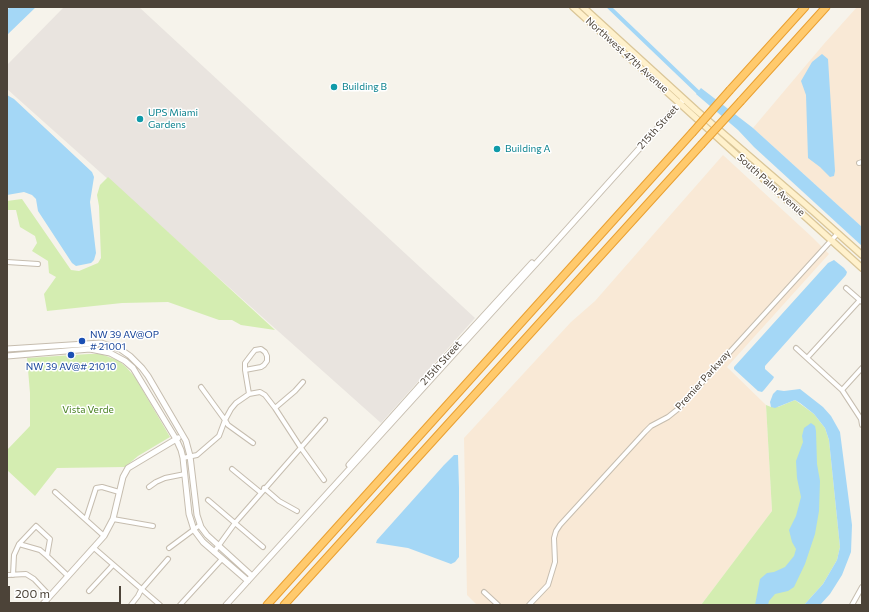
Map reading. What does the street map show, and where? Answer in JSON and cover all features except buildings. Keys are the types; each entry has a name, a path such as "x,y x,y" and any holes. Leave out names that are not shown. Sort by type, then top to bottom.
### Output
{"highway":[{"path":"267,605 805,7"},
{"path":"284,605 826,7"}],"main road":[{"name":"Northwest 47th Avenue","path":"573,7 682,101"},
{"name":"Northwest 47th Avenue","path":"583,7 682,101"},
{"name":"South Palm Avenue","path":"682,101 862,255"},
{"name":"South Palm Avenue","path":"682,101 862,268"}],"street":[{"name":"215th Street","path":"226,605 682,101"},
{"name":"Premier Parkway","path":"529,605 549,583 555,562 554,538 560,525 644,432 678,409 838,233"},
{"path":"7,262 38,264"},
{"path":"807,358 861,301 846,288"},
{"path":"7,349 101,343 120,349 137,362 148,376 183,436 190,456 197,515 200,525 207,535 252,576"},
{"path":"796,348 842,390 861,419 862,425"},
{"path":"245,370 264,365 267,361 265,352 260,349 255,350 245,363 245,370 249,394"},
{"path":"7,356 90,350 110,353 134,368 176,439 184,458 189,514 194,530 203,542 248,581"},
{"path":"842,390 862,368"},
{"path":"275,408 303,382"},
{"path":"201,387 228,425 253,443"},
{"path":"184,458 197,455 219,436 225,420 236,403 249,394 260,392 265,394 324,480"},
{"path":"214,552 234,523 260,492 271,483 325,420"},
{"path":"42,605 104,536 113,519 123,477 128,468 183,436"},
{"path":"232,469 260,492"},
{"path":"149,487 165,478 185,474"},
{"path":"86,519 96,488 102,487 119,492"},
{"path":"264,488 279,500 297,511"},
{"path":"55,492 104,536"},
{"path":"208,500 263,547"},
{"path":"113,519 153,526"},
{"path":"169,548 200,525"},
{"path":"13,575 14,555 19,544 36,526 50,540 47,556"},
{"path":"19,544 40,550 68,576"},
{"path":"94,548 160,605"},
{"path":"131,605 141,590 168,559"},
{"path":"180,605 222,559"},
{"path":"89,591 113,565"},
{"path":"7,575 26,574 34,579 50,596"},
{"path":"852,605 862,587"},
{"path":"484,592 498,605"}],"shaded area":[{"path":"64,7 139,7 475,318 381,423 7,89 7,65"},
{"path":"857,7 862,7 862,227 753,128"},
{"path":"723,155 829,254 727,367 766,405 772,511 701,605 477,605 467,595 464,438 571,322 595,301"}],"green space":[{"path":"108,177 275,330 241,325 232,320 219,320 168,302 122,303 47,311 44,294 56,277 49,273 48,261 32,251 37,243 35,236 20,227 16,210 7,210 7,201 22,199 71,270 79,271 98,263 101,258 99,206 97,195 100,185"},
{"name":"Vista Verde","path":"101,354 119,361 126,367 135,377 170,437 138,456 125,467 57,468 35,496 7,470 7,450 30,426 30,393 27,358"},
{"path":"795,400 814,414 825,428 829,440 840,547 837,560 823,584 804,605 701,605 772,511 766,405 778,407"}],"water":[{"path":"10,7 36,7 7,35 7,10"},
{"path":"822,54 828,59 835,171 834,176 830,177 808,158 806,95 801,81 812,62"},
{"path":"701,88 753,128 862,227 862,246 754,147 738,130 696,94"},
{"path":"7,95 14,99 92,172 94,177 90,202 96,253 94,260 91,263 76,266 72,263 38,211 36,199 32,195 24,192 7,195"},
{"path":"834,260 844,268 847,272 846,275 765,366 765,369 774,377 762,392 758,391 734,369 734,367 828,263"},
{"path":"800,389 823,407 831,416 840,432 852,525 851,552 842,575 830,594 820,605 804,605 823,584 837,560 840,547 829,440 825,428 814,414 800,403 795,400 775,408 771,407 770,402 773,394 777,390 784,391"},
{"path":"811,423 815,426 816,431 817,464 820,481 819,511 815,534 805,564 794,587 788,591 775,594 769,601 768,605 755,605 760,579 767,573 774,572 785,567 794,556 796,549 792,542 789,530 796,516 801,497 797,478 796,461 803,442 802,436 804,428"},
{"path":"454,455 458,455 459,488 459,557 455,562 451,564 408,548 376,543 377,540"}],"waterway":[{"path":"609,7 701,95"}],"place":[{"name":"Building B","path":"334,87"},
{"name":"UPS Miami Gardens","path":"140,119"},
{"name":"Building A","path":"497,149"},
{"name":"NW 39 AV@OP # 21001","path":"82,341"},
{"name":"NW 39 AV@# 21010","path":"71,355"}]}
